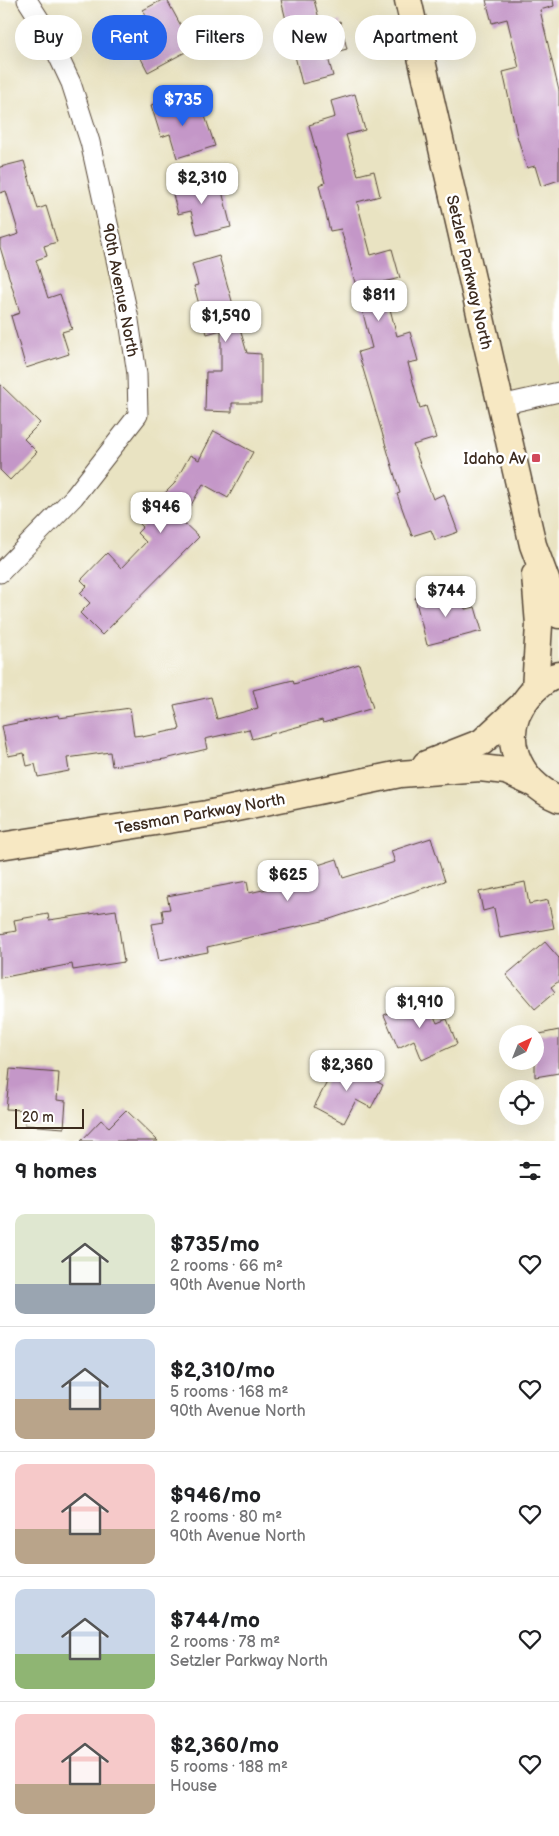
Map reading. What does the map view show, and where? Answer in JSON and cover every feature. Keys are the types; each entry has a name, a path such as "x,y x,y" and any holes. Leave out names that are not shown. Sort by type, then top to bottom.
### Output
{"street":[{"name":"90th Avenue North","path":"0,573 74,497 138,415 137,374 128,314 90,142 71,83 45,28 27,0"},
{"name":"Setzler Parkway North","path":"408,0 533,544 559,615"},
{"path":"501,405 559,392"},
{"name":"Setzler Parkway North","path":"532,783 516,756 512,735 527,698 539,625 533,544"},
{"name":"Tessman Parkway North","path":"400,774 482,742 527,698 553,676 559,675"},
{"name":"Tessman Parkway North","path":"0,846 207,814 400,774 480,768 506,771 532,783 559,799"}],"building":[{"path":"162,0 167,0 177,18 177,57 148,72 142,60 167,60 167,15 146,15 143,10"},
{"path":"281,0 314,0 318,15 285,15"},
{"path":"486,0 553,0 554,6 540,10 559,91 559,180 541,186 535,166 527,168 517,136 503,72 519,68 507,19 492,23"},
{"path":"296,60 329,60 333,76 302,84"},
{"path":"355,94 365,130 346,135 358,175 374,171 380,196 357,202 371,255 392,249 400,278 383,282 397,336 410,332 418,361 408,363 420,408 426,406 436,438 413,445 433,499 444,494 458,532 435,540 431,530 412,536 397,494 400,493 358,352 372,348 341,229 330,231 319,185 325,183 309,125 335,117 331,101"},
{"path":"175,98 179,111 201,104 215,146 177,158 170,134 161,137 151,105"},
{"path":"24,161 38,209 46,206 57,242 44,246 47,256 36,260 48,298 60,294 72,329 62,332 69,354 26,368 11,316 20,313 0,247 0,240 19,234 6,191 0,193 0,167"},
{"path":"194,177 197,188 220,183 231,227 197,235 191,211 178,214 170,183"},
{"path":"219,256 247,353 261,354 261,403 232,403 232,412 205,411 206,372 221,372 221,330 207,334 194,286 198,285 192,264"},
{"path":"0,384 40,423 24,439 37,452 10,480 0,470"},
{"path":"214,431 253,452 228,498 203,484 182,521 199,537 102,635 80,613 90,603 80,593 87,586 81,580 107,553 121,568 146,542 137,533 143,527 137,521 174,484 190,455 199,460"},
{"path":"447,590 450,603 463,600 465,609 475,607 482,631 427,645 415,598"},
{"path":"359,664 373,708 323,723 322,720 252,739 249,729 205,739 207,749 165,759 112,766 110,752 67,758 69,771 38,777 35,764 27,766 24,753 8,756 2,726 58,715 59,718 130,708 134,736 142,735 142,737 180,729 174,705 211,697 217,719 258,708 253,690 293,680 294,684"},
{"path":"431,838 445,881 327,920 207,947 208,952 159,961 152,924 164,922 162,910 170,909 167,896 247,881 249,893 299,882 296,872 337,859 343,878 395,862 391,851"},
{"path":"525,882 529,904 548,900 554,928 500,938 494,908 483,911 479,892"},
{"path":"116,910 124,962 73,970 72,964 0,978 0,934 16,931 14,920 48,914 49,920"},
{"path":"545,942 559,958 559,981 551,987 555,992 535,1009 506,975"},
{"path":"426,998 437,1023 447,1019 457,1044 422,1060 414,1040 398,1048 384,1015"},
{"path":"559,1030 559,1073 535,1077 535,1070 544,1070 544,1033"},
{"path":"338,1061 383,1085 371,1108 356,1100 344,1123 314,1107"},
{"path":"10,1069 59,1073 57,1100 66,1101 64,1128 25,1125 26,1110 6,1109"},
{"path":"126,1110 158,1141 81,1141 101,1120 109,1127"}],"place":[{"name":"Idaho Av","path":"536,458"}]}
